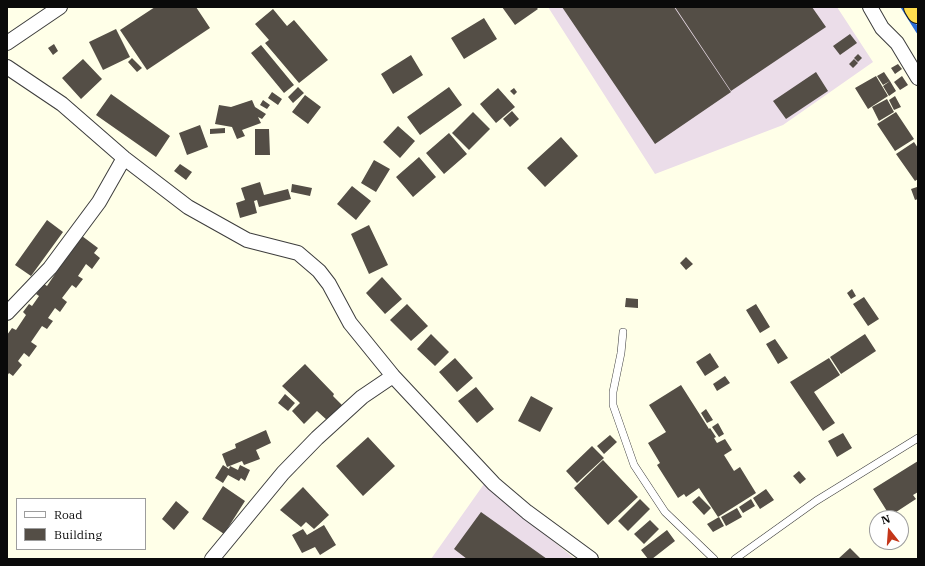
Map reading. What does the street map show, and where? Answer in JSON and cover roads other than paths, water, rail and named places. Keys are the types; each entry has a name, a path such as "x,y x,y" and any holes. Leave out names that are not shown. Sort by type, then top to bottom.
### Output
{"highway":[{"path":"915,7 918,12"}],"street":[{"path":"7,43 60,7"},
{"path":"870,7 882,28 897,43 918,78"},
{"path":"7,67 62,104 124,158 188,207 222,228 247,240 298,253 319,271 329,284 350,323 393,376 494,484 527,512 591,559"},
{"path":"7,313 50,268 99,202 124,158"},
{"path":"212,559 283,473 317,438 362,397 393,376"}],"lane":[{"path":"623,332 622,353 613,392 613,405 634,465 665,512 714,559"},
{"path":"735,559 816,501 918,438"}],"waterway":[{"path":"903,7 918,31"}]}
